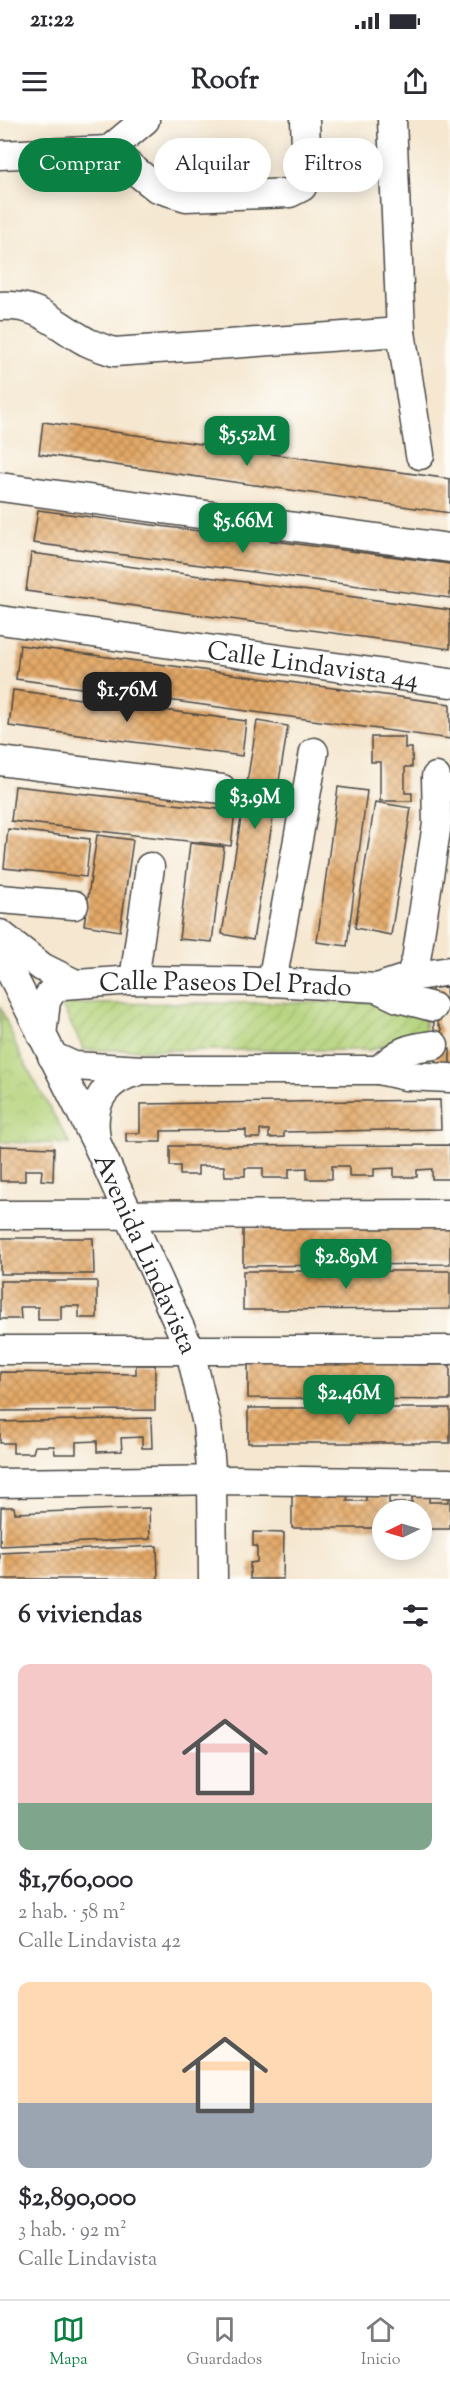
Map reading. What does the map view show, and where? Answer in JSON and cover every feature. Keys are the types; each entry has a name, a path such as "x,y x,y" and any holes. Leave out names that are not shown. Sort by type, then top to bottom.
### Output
{"street":[{"path":"123,138 145,120"},
{"path":"142,176 157,188 186,197 290,193 302,187 307,174 305,120"},
{"path":"392,120 401,332 420,454"},
{"path":"0,155 18,154"},
{"path":"0,306 19,305 44,313 87,342 114,352 401,332"},
{"path":"0,487 450,548"},
{"name":"Calle Lindavista 44","path":"0,620 450,683"},
{"path":"272,982 314,752"},
{"path":"0,761 222,789"},
{"path":"410,977 416,960 437,824 436,777"},
{"path":"134,980 150,867"},
{"path":"0,898 74,905"},
{"name":"Calle Paseos Del Prado","path":"0,933 42,968 74,983"},
{"name":"Avenida Lindavista","path":"0,951 97,1144 127,1216 190,1350 207,1424 212,1480 213,1579"},
{"name":"Calle Paseos Del Prado","path":"47,1046 46,1001 52,990 63,985 134,980 272,982 377,988 410,977 450,971"},
{"name":"Calle Paseos Del Prado","path":"377,988 398,998 440,1006"},
{"path":"378,1070 395,1054 404,1050 441,1044"},
{"path":"47,1046 74,1066 142,1070 378,1070 406,1076 450,1078"},
{"path":"97,1144 95,1109 104,1090 121,1076 142,1070"},
{"path":"0,1215 450,1214"},
{"path":"0,1350 450,1350"},
{"path":"0,1483 212,1480 450,1483"}],"green space":[{"path":"370,1002 425,1017 425,1033 370,1050 84,1050 61,1004"},
{"path":"0,1006 20,1055 70,1144 0,1142"}],"building":[{"path":"43,422 450,479 450,513 39,454"},
{"path":"38,510 450,564 450,598 33,543"},
{"path":"31,553 450,610 450,649 26,591"},
{"path":"20,645 450,704 450,739 16,679"},
{"path":"13,690 246,721 242,756 9,726"},
{"path":"257,721 288,726 253,940 222,934"},
{"path":"371,737 405,737 405,748 412,748 412,767 405,767 405,793 412,793 412,801 380,801 380,762 371,762"},
{"path":"15,786 235,811 231,846 11,821"},
{"path":"338,787 367,791 347,946 317,942"},
{"path":"375,802 411,808 391,935 355,928"},
{"path":"8,829 90,839 86,877 4,868"},
{"path":"97,835 133,840 120,931 84,925"},
{"path":"190,843 224,847 212,942 179,939"},
{"path":"446,987 447,1003 437,1005 438,1024 442,1030 439,1036 440,1050 450,1049 450,1067 436,1068 432,988"},
{"path":"440,1100 441,1129 284,1132 284,1137 269,1138 269,1130 260,1130 260,1138 246,1138 246,1130 161,1131 161,1142 126,1142 126,1133 140,1133 140,1104"},
{"path":"450,1145 450,1179 432,1179 432,1169 417,1170 417,1177 394,1177 394,1168 374,1169 374,1176 349,1176 349,1166 332,1166 332,1179 307,1179 307,1168 289,1169 289,1178 263,1178 263,1168 245,1168 245,1176 225,1176 224,1166 198,1166 198,1175 180,1175 180,1166 170,1166 170,1146"},
{"path":"0,1146 54,1148 53,1181 41,1180 42,1170 25,1170 25,1181 0,1181"},
{"path":"450,1227 450,1264 243,1266 243,1229"},
{"path":"0,1238 93,1238 94,1274 0,1274"},
{"path":"243,1271 450,1271 450,1309 243,1310"},
{"path":"0,1281 97,1281 97,1318 79,1318 79,1306 61,1306 61,1320 38,1320 38,1307 20,1307 21,1319 0,1319"},
{"path":"248,1363 450,1365 450,1400 248,1398"},
{"path":"136,1365 155,1365 155,1410 0,1411 0,1372 136,1374"},
{"path":"248,1408 450,1408 450,1443 248,1443"},
{"path":"151,1418 152,1448 142,1448 142,1437 121,1438 122,1451 97,1452 97,1441 76,1442 76,1454 55,1454 54,1446 35,1446 33,1453 13,1453 13,1443 0,1443 0,1422"},
{"path":"292,1495 348,1495 347,1501 366,1501 366,1496 389,1496 389,1500 372,1500 372,1528 292,1528"},
{"path":"412,1496 429,1497 429,1500 412,1500"},
{"path":"447,1496 450,1496 450,1529 432,1529 432,1502 448,1502"},
{"path":"1,1507 14,1507 15,1513 149,1508 150,1539 0,1546"},
{"path":"253,1532 284,1533 283,1579 250,1579 250,1563 257,1562 257,1546 253,1546"},
{"path":"157,1546 158,1579 0,1579 0,1553"}]}
